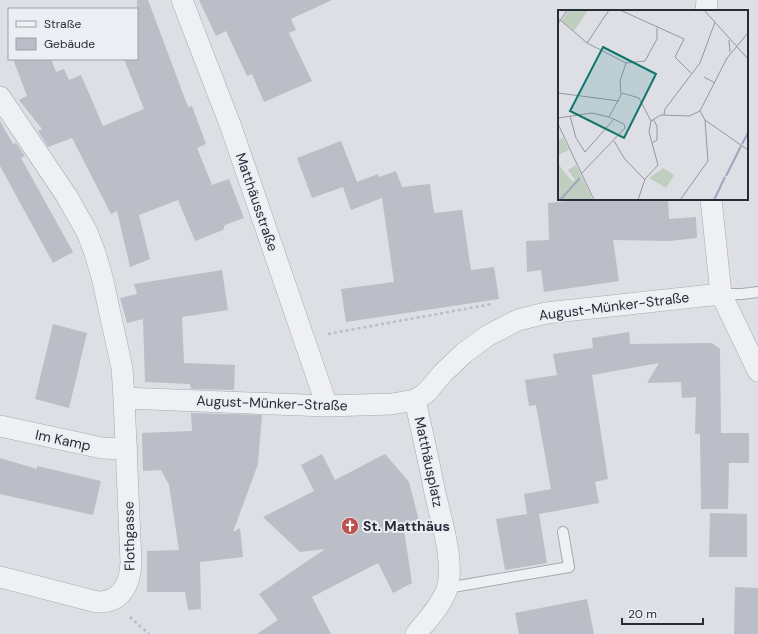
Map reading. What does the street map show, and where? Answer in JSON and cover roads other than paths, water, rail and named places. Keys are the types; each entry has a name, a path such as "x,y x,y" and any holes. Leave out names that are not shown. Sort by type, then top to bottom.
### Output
{"street":[{"name":"Matthäusstraße","path":"182,0 231,127 327,406"},
{"path":"706,10 707,0"},
{"path":"0,97 66,195 87,232 102,276 122,368 124,398"},
{"path":"711,200 721,294 758,371"},
{"name":"August-Münker-Straße","path":"124,398 327,406 392,404 415,400 426,393 443,373 464,353 487,336 518,320 546,313 721,294"},
{"name":"Flothgasse","path":"0,577 97,602 106,602 110,600 120,594 127,586 131,569 124,398"},
{"name":"Matthäusplatz","path":"415,400 449,557 450,573 447,588 437,608 416,634"},
{"name":"Im Kamp","path":"0,426 102,448 127,449"}],"lane":[{"path":"721,294 758,292"},
{"path":"447,588 569,567 563,532"}],"place":[{"name":"St. Matthäus","path":"350,526"}]}
